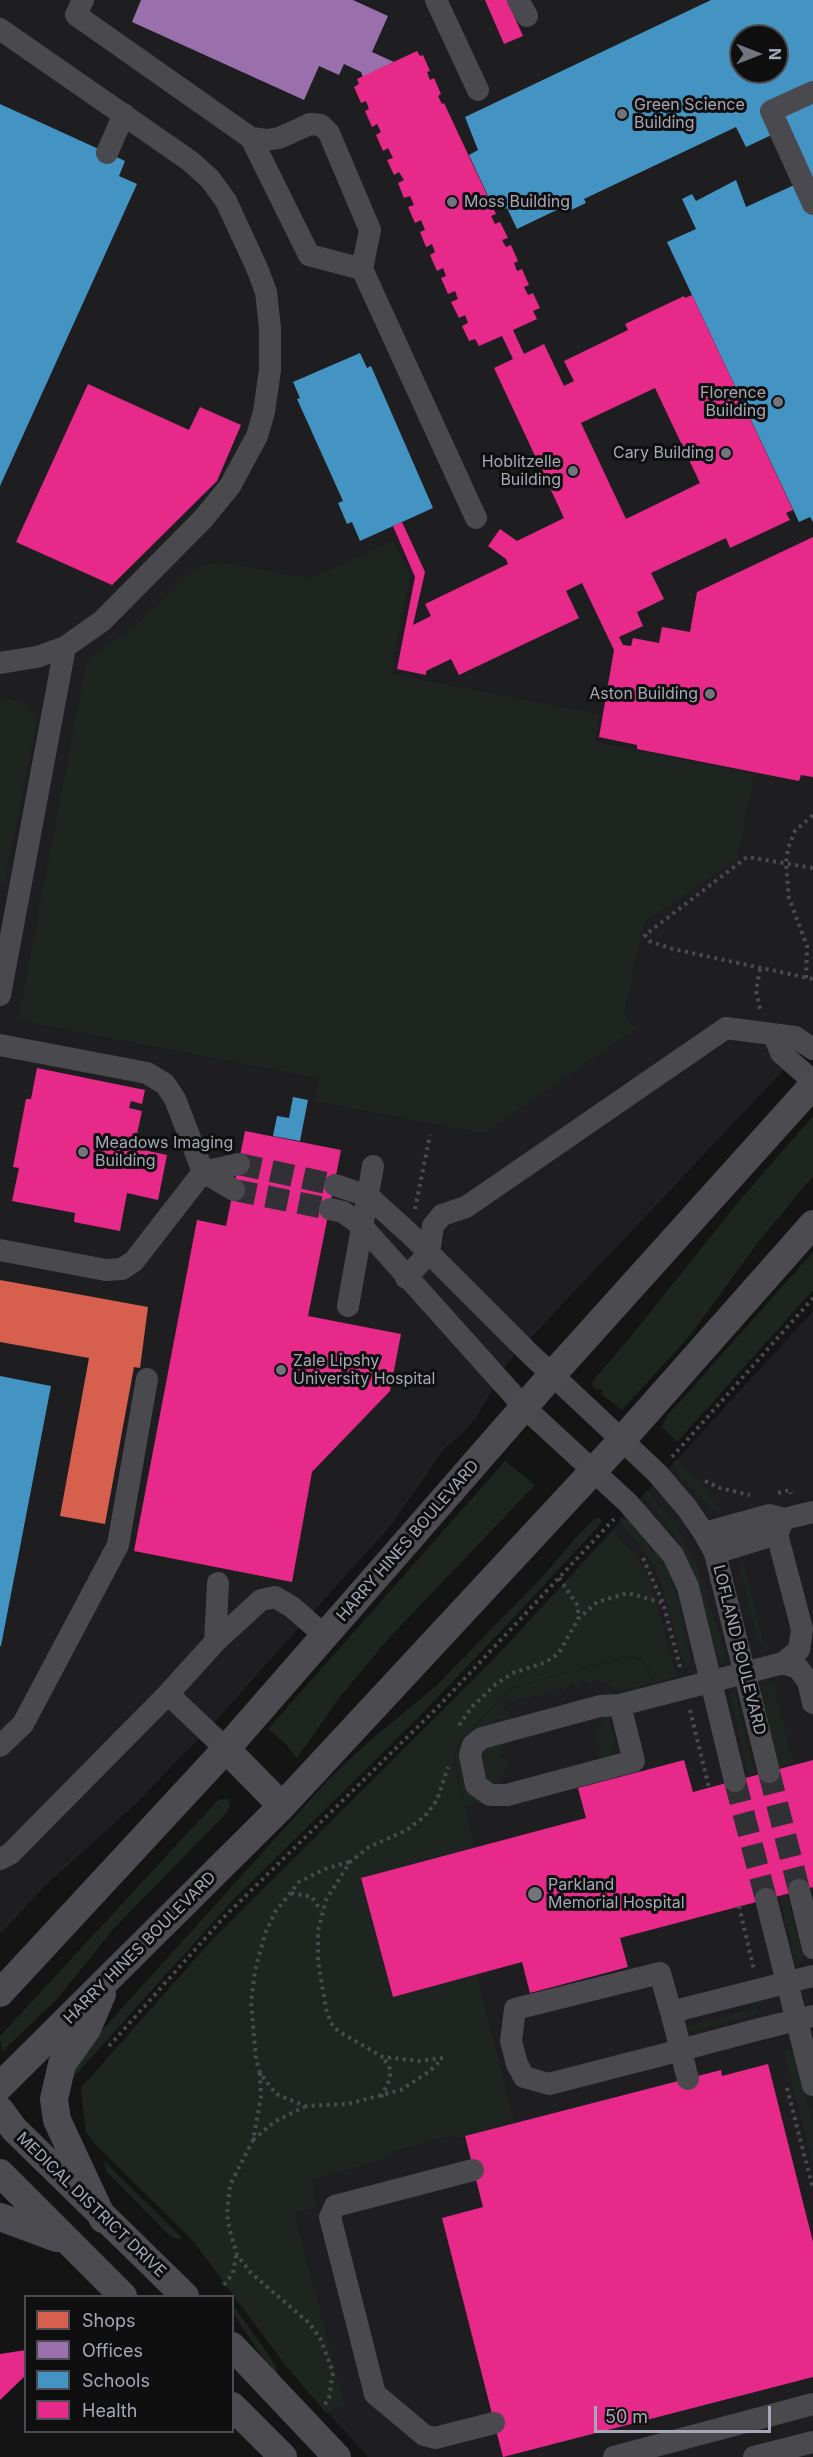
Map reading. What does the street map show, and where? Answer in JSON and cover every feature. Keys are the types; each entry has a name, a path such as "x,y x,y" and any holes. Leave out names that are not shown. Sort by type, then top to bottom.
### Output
{"main road":[{"name":"HARRY HINES BOULEVARD","path":"4,1985 226,1749 552,1375 813,1083"},
{"name":"HARRY HINES BOULEVARD","path":"0,2086 282,1806 622,1440 813,1224"},
{"path":"226,1749 282,1806"},
{"path":"103,2219 57,2120 54,2099 62,2064 87,2029 108,1979"},
{"name":"MEDICAL DISTRICT DRIVE","path":"0,2110 14,2128 103,2219 184,2295"},
{"path":"0,2173 122,2295"},
{"path":"0,2217 72,2246"},
{"path":"234,2348 337,2457"},
{"path":"234,2408 283,2457"}],"street":[{"path":"83,0 76,15 251,138 266,140 279,138 310,124 321,125 329,133 370,230 362,269 476,518"},
{"path":"436,0 478,90"},
{"path":"0,28 190,161 210,180 226,201 266,292 270,328 270,370 264,412 257,436 230,486 203,519 102,621 65,647 37,657 0,663"},
{"path":"813,92 771,111 813,204"},
{"path":"107,153 124,114"},
{"path":"251,138 309,255 362,269"},
{"path":"0,995 65,647"},
{"path":"406,1278 429,1253 433,1226 442,1215 466,1207 715,1034 726,1028 795,1037 813,1049"},
{"path":"774,1035 781,1053 813,1083"},
{"path":"0,1045 147,1072 165,1084 176,1099 203,1172 234,1190"},
{"path":"0,1250 106,1270 122,1269 134,1261 203,1172 239,1164"},
{"path":"348,1306 373,1166"},
{"path":"335,1185 368,1196"},
{"name":"LOFLAND BOULEVARD","path":"368,1196 664,1481 704,1533 715,1553 769,1772"},
{"path":"330,1209 342,1212 361,1225 406,1278 524,1407 628,1503 673,1555 688,1587 735,1781"},
{"path":"0,1746 23,1724 118,1545 147,1379"},
{"path":"704,1533 769,1515 792,1517"},
{"path":"715,1553 792,1517"},
{"path":"620,1705 634,1761 507,1795 490,1795 476,1785 470,1755 473,1745 482,1738 600,1706 620,1705 783,1663 799,1650 802,1629 792,1517"},
{"path":"215,1642 218,1582"},
{"path":"0,1859 10,1854 168,1694 215,1642 261,1600 275,1597 292,1607 325,1636"},
{"path":"783,1663 798,1668 808,1681 813,1702"},
{"path":"168,1694 226,1749"},
{"path":"799,1890 813,1948"},
{"path":"766,1899 787,1982 805,2019 813,2085"},
{"path":"688,2079 681,2050 671,2012 660,1973 515,2009 511,2041 517,2064 524,2077 549,2084 681,2050 805,2019"},
{"path":"671,2012 813,1976"},
{"path":"473,2170 335,2206 330,2217 375,2394 424,2435 435,2438 494,2423"},
{"path":"614,2457 813,2404"},
{"path":"760,2418 762,2455 813,2442"}],"path":[{"path":"806,978 807,946 789,898 786,864 788,848 795,831 813,815"},
{"path":"813,868 747,857 645,935 649,941 673,949 813,979"},
{"path":"756,991 760,969"},
{"path":"415,1209 430,1135"},
{"path":"679,1450 813,1298"},
{"path":"705,1481 720,1488 756,1496"},
{"path":"768,1495 790,1490 792,1517"},
{"path":"105,2051 225,1916 439,1706 613,1520 620,1530"},
{"path":"638,1551 663,1603 681,1671"},
{"path":"559,1578 578,1606 578,1619"},
{"path":"689,1705 709,1788"},
{"path":"321,2412 329,2398 333,2372 320,2338 309,2323 262,2284 237,2255 230,2231 228,2200 235,2173 253,2140 261,2097 251,2002 255,1971 265,1934 275,1912 299,1882 310,1875 350,1862"},
{"path":"253,2140 274,2122 305,2106 347,2104 401,2090 430,2071 443,2058 419,2061 382,2057 348,2037 331,2023 326,2009 318,1961 320,1908 306,1894 291,1893"},
{"path":"739,1906 755,1975"},
{"path":"381,2097 390,2079 390,2069 382,2057"},
{"path":"260,2073 276,2094 305,2106"},
{"path":"785,2079 813,2188"},
{"path":"224,2285 233,2273 237,2255"}],"shaded area":[{"path":"0,0 813,0 813,1039 508,1362 478,1415 464,1432 444,1449 392,1524 220,1716 137,1803 46,1885 0,1934"},
{"path":"393,541 410,577 391,674 600,715 595,742 754,774 737,859 644,922 624,1012 635,1029 484,1133 315,1101 319,1078 18,1020 83,680 86,666 93,657 142,620 192,572 204,565 221,562 310,579"},
{"path":"0,697 27,704 37,721 4,884 0,883"},
{"path":"813,1116 813,1176 759,1241 692,1333 622,1410 601,1394 603,1390 594,1389 592,1382 739,1201"},
{"path":"813,1252 813,1290 677,1442 662,1427 667,1416"},
{"name":"Parkland Memorial Hospital","path":"813,1311 813,2457 368,2457 286,2366 194,2242 93,2142 86,2132 81,2088 212,1940 493,1660"},
{"path":"677,1459 702,1484 721,1512 710,1506 680,1475 672,1464"},
{"path":"505,1461 535,1485 388,1639 339,1698 297,1758 285,1743 268,1729"},
{"path":"648,1490 660,1509 662,1507 671,1520 696,1562 724,1650 724,1661 719,1660 691,1565 674,1534 643,1495"},
{"path":"622,1517 635,1522 649,1539 647,1542 652,1551 655,1549 661,1556 668,1572 679,1604 691,1659 685,1669 661,1581 648,1555 619,1520"},
{"path":"600,1518 602,1522 598,1527 502,1630 414,1722 234,1899 70,2081 73,2066 86,2048 329,1779 367,1743 436,1686 545,1574 579,1534 594,1519"},
{"path":"613,1531 633,1553 651,1584 676,1677 654,1683 649,1665 639,1657 630,1655 511,1687 463,1736 454,1752 453,1764 475,1847 361,1878 393,1997 477,1974 514,2123 456,2138 455,2134 391,2152 392,2157 311,2180 316,2207 294,2213 344,2405 326,2413 286,2366 194,2242 93,2142 86,2132 81,2088 212,1940 493,1660"},
{"path":"743,1560 764,1645 757,1637 744,1586 740,1567"},
{"path":"627,1658 644,1663 653,1683 622,1690 615,1689 595,1677 590,1684 582,1679 577,1687 570,1683 564,1690 558,1686 552,1694 546,1689 540,1697 534,1692 528,1700 521,1695 516,1704 509,1699 503,1708 514,1719 505,1722 504,1718 493,1721 494,1725 477,1730 484,1802 466,1806 456,1767 456,1751 468,1734 509,1691 526,1684"},
{"path":"772,1681 793,1763 779,1768 760,1693"},
{"path":"735,1693 755,1774 748,1776 730,1694"},
{"path":"606,1714 615,1747 611,1754 601,1758 597,1754 603,1743 595,1739"},
{"path":"501,1742 504,1746 500,1756 509,1761 497,1785 488,1785 479,1756 482,1750"},
{"path":"228,1799 230,1807 224,1816 115,1927 57,1999 2,2052 0,2036 218,1800"},
{"path":"786,1893 804,1961 797,1962 779,1895"},
{"path":"758,2007 758,2014 690,2032 688,2029 689,2026"},
{"path":"793,2050 813,2125 813,2162 784,2051"},
{"path":"104,2161 181,2237 180,2240 170,2236 106,2171"},
{"path":"234,2307 275,2364 278,2375 262,2357 234,2315"}],"building: Shops":[{"path":"0,1280 148,1307 140,1368 134,1367 105,1524 60,1516 89,1358 0,1342"}],"building: Offices":[{"path":"141,0 353,0 388,16 372,52 394,62 363,77 361,72 344,64 339,75 319,66 304,100 132,22"}],"building: Schools":[{"path":"711,0 813,0 813,522 810,517 799,522 667,242 696,229 682,199 692,194 696,201 736,180 746,207 803,181 780,131 746,147 736,127 584,199 586,203 571,210 568,211 565,206 517,229 507,208 504,209 502,205 494,209 469,155 478,150 465,117"},
{"path":"0,104 125,161 119,176 137,184 0,486"},
{"path":"360,353 367,368 371,366 433,508 360,541 352,522 347,524 338,503 343,501 297,399 300,398 293,382"},
{"path":"293,1097 308,1100 300,1141 273,1136 277,1116 289,1118"},
{"path":"0,1376 51,1386 1,1646 0,1646"}],"building: Health":[{"path":"485,0 507,0 523,36 504,44"},
{"path":"417,51 420,56 423,55 430,71 427,72 430,80 434,78 441,94 438,96 442,104 444,103 496,214 491,216 495,224 500,222 508,238 502,240 506,247 511,245 518,261 514,263 517,271 522,269 529,285 524,287 528,295 533,293 540,308 533,311 537,319 513,330 524,354 544,344 564,386 574,381 564,361 628,330 625,324 684,296 685,298 692,295 793,510 786,513 790,520 730,548 726,538 651,573 664,599 637,612 643,626 619,637 623,645 631,646 633,638 659,643 662,627 690,632 697,592 813,537 813,777 801,775 799,781 637,749 637,745 599,737 614,650 582,583 566,591 579,618 459,675 451,659 426,671 426,675 397,669 415,577 393,526 402,522 425,572 413,625 431,616 425,604 508,564 506,559 488,546 500,529 517,541 564,518 494,368 513,359 502,336 479,346 475,339 469,341 462,326 468,323 465,315 459,318 451,302 458,299 455,291 448,294 441,278 446,276 443,268 437,271 430,255 435,252 432,244 426,247 420,232 425,230 421,220 415,223 408,207 414,205 410,196 404,198 398,183 404,180 399,172 394,175 387,160 393,158 388,148 383,151 376,135 381,132 377,124 372,127 365,111 369,109 366,101 361,103 354,87 359,84 357,79","holes":["655,388 700,483 626,519 581,423"]},
{"path":"88,384 189,430 200,407 241,425 217,481 112,585 16,542"},
{"name":"Meadows Imaging Building","path":"37,1068 145,1090 142,1104 131,1101 129,1108 142,1111 134,1148 167,1155 158,1200 127,1193 120,1231 74,1222 75,1213 12,1201 19,1168 13,1167 26,1099 31,1099"},
{"name":"Zale Lipshy University Hospital","path":"245,1131 341,1150 308,1316 401,1334 390,1391 312,1472 292,1582 134,1551 197,1220 226,1226"},
{"path":"684,1760 693,1792 813,1760 813,1887 620,1938 628,1967 530,1993 522,1962 393,1997 361,1878 586,1818 578,1788"},
{"path":"768,2064 813,2242 813,2377 503,2457 442,2218 483,2207 465,2136 721,2070 722,2076"},
{"path":"24,2350 24,2377 0,2400 0,2354"}],"tunnel":[{"path":"239,1164 335,1185"},
{"path":"234,1190 330,1209"},
{"path":"769,1772 799,1890"},
{"path":"735,1781 766,1899"}],"place":[{"name":"Green Science Building","path":"622,114"},
{"name":"Moss Building","path":"452,202"},
{"name":"Florence Building","path":"778,402"},
{"name":"Cary Building","path":"726,453"},
{"name":"Hoblitzelle Building","path":"573,471"},
{"name":"Aston Building","path":"710,694"},
{"name":"Meadows Imaging Building","path":"83,1152"},
{"name":"Zale Lipshy University Hospital","path":"281,1370"},
{"name":"Parkland Memorial Hospital","path":"535,1894"}]}
